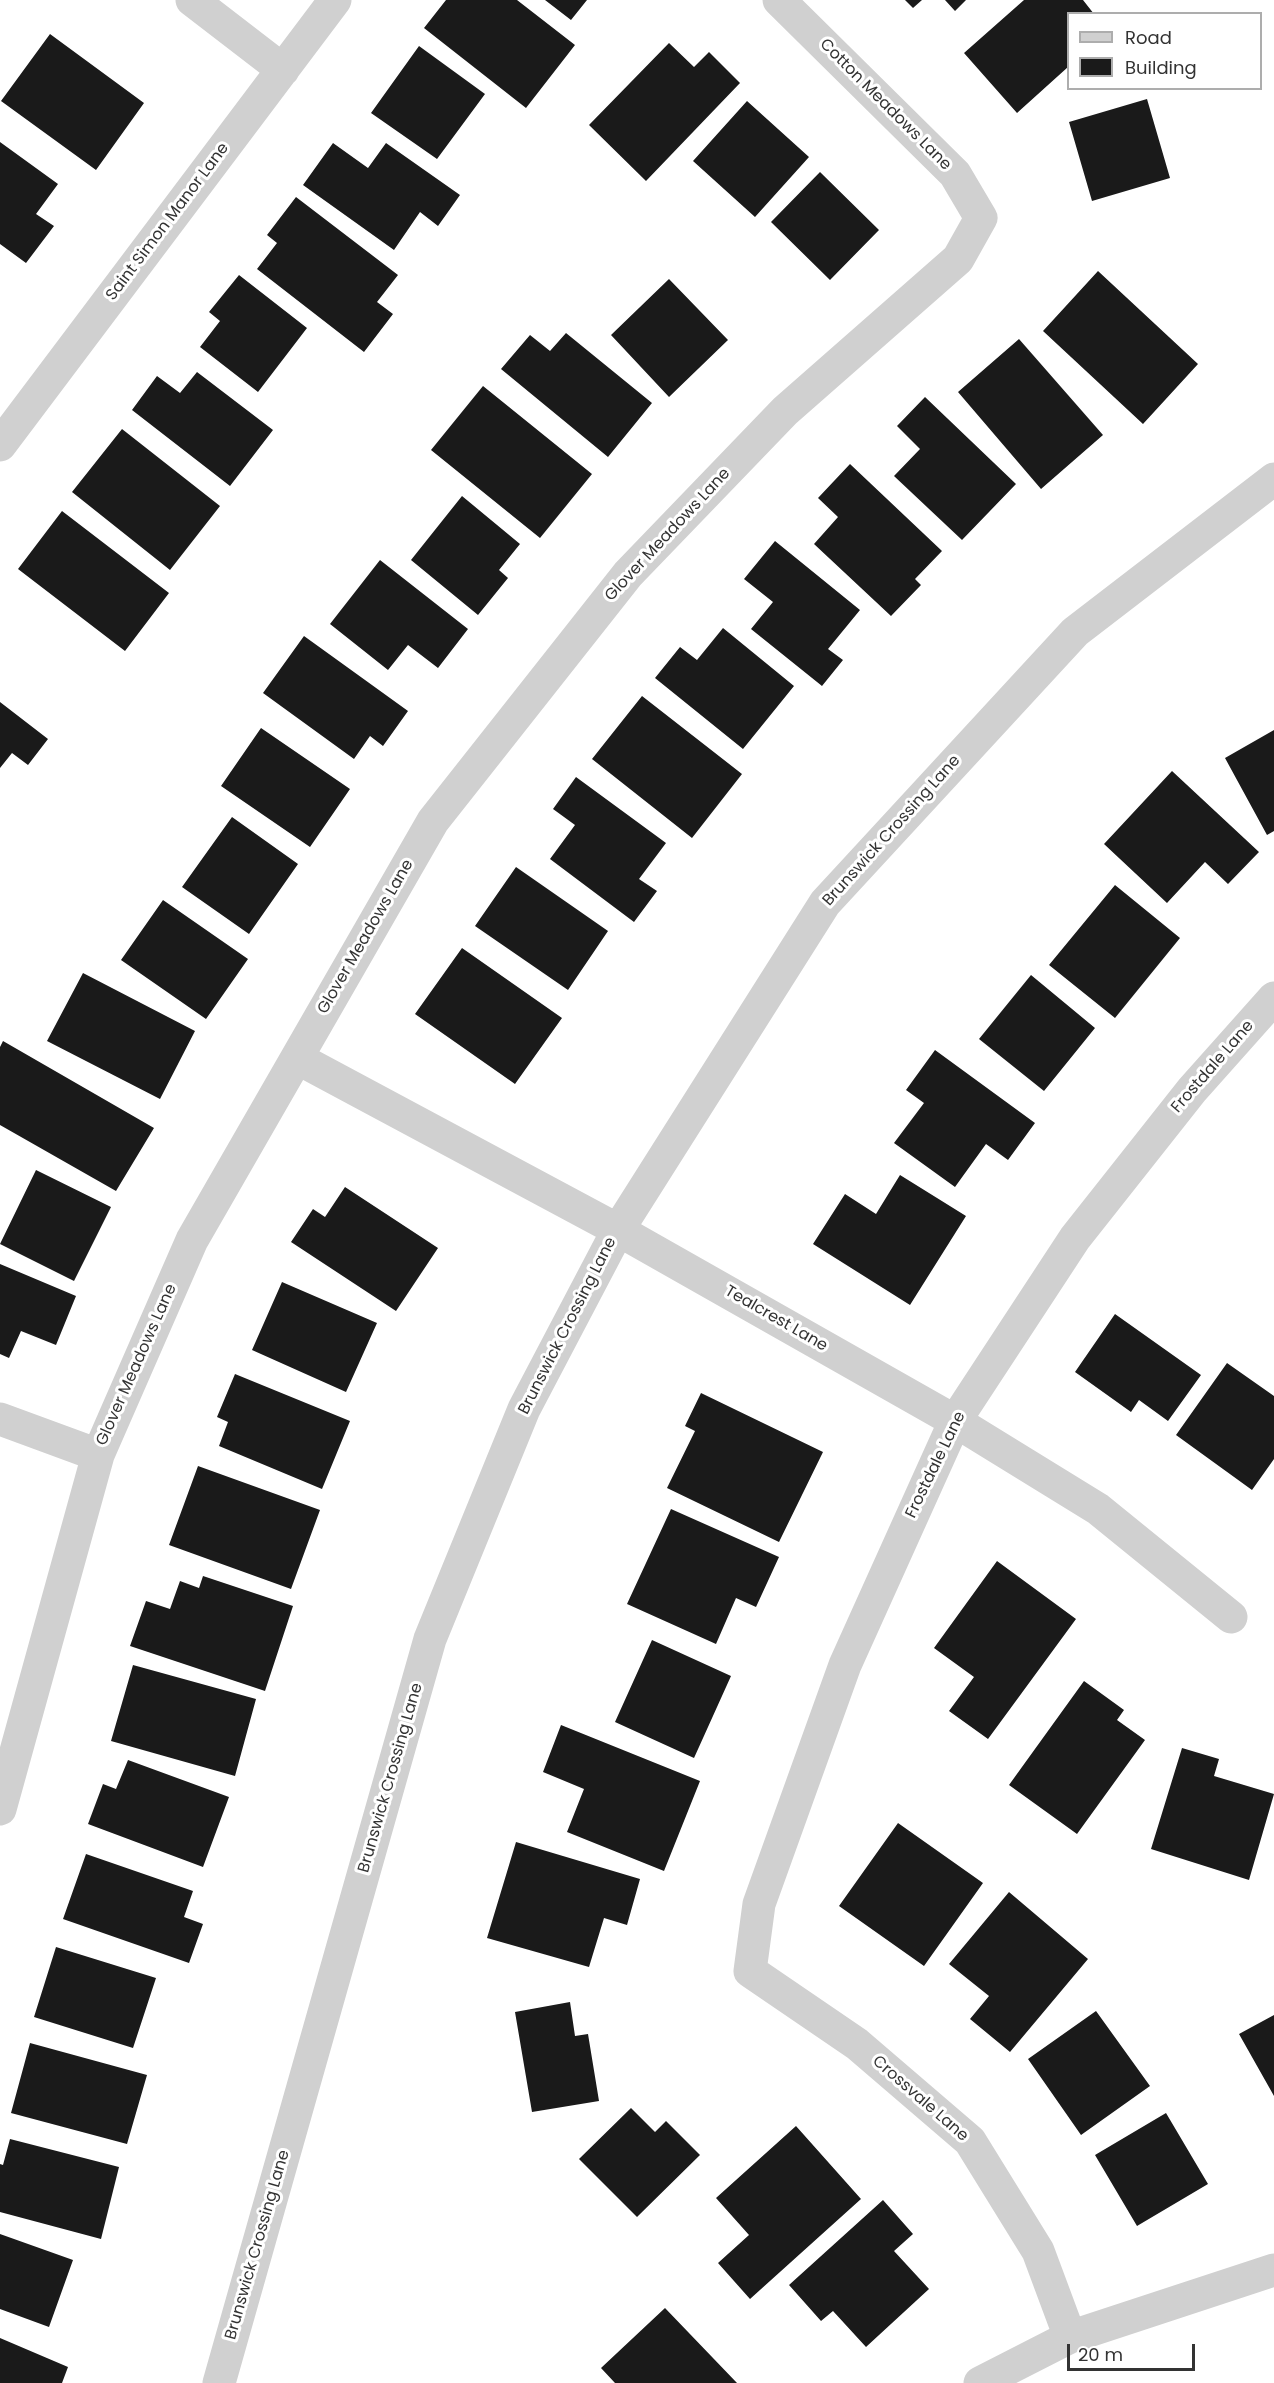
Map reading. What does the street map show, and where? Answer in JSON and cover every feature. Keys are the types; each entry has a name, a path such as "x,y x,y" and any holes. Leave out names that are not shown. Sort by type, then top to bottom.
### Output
{"street":[{"path":"192,0 283,70"},
{"name":"Saint Simon Manor Lane","path":"0,445 335,0"},
{"name":"Cotton Meadows Lane","path":"779,0 954,174 981,218"},
{"name":"Glover Meadows Lane","path":"0,1809 98,1455 192,1240 433,821 628,574 786,411 958,260 981,218"},
{"name":"Brunswick Crossing Lane","path":"219,2383 430,1639 524,1409 618,1230 825,903 1075,632 1274,479"},
{"name":"Frostdale Lane","path":"750,1971 759,1904 844,1665 955,1421 1075,1238 1192,1090 1274,998"},
{"name":"Tealcrest Lane","path":"297,1058 618,1230 955,1421 1098,1509 1231,1617"},
{"path":"0,1419 98,1455"},
{"name":"Crossvale Lane","path":"750,1971 856,2043 970,2141 1038,2251 1070,2337"},
{"path":"980,2383 1070,2337 1274,2270"}],"building":[{"path":"446,0 517,0 575,45 526,108 424,28"},
{"path":"545,0 587,0 571,20"},
{"path":"905,0 922,0 913,8"},
{"path":"945,0 966,0 955,11"},
{"path":"1024,0 1083,0 1092,12 1067,12 1067,68 1017,113 964,53"},
{"path":"50,34 144,103 96,170 1,101"},
{"path":"669,43 694,67 709,52 740,83 646,181 589,125"},
{"path":"419,46 485,94 437,159 371,113"},
{"path":"1147,99 1170,178 1092,201 1069,122"},
{"path":"747,101 809,157 755,217 693,161"},
{"path":"0,142 58,184 36,214 54,226 26,263 0,244"},
{"path":"333,143 368,168 386,143 460,195 438,226 420,212 394,250 303,185"},
{"path":"820,172 879,230 830,280 771,222"},
{"path":"296,197 398,275 377,302 393,314 364,352 257,269 277,243 267,235"},
{"path":"1098,271 1198,364 1143,424 1043,331"},
{"path":"239,275 307,328 258,392 200,347 220,321 209,312"},
{"path":"669,279 728,340 669,397 611,335"},
{"path":"566,333 652,403 608,457 501,369 530,335 550,351"},
{"path":"1019,339 1103,435 1041,489 958,392"},
{"path":"197,372 273,430 230,486 132,410 157,376 180,393"},
{"path":"483,386 592,474 540,538 431,450"},
{"path":"925,397 1016,484 962,540 894,476 920,449 897,426"},
{"path":"122,429 220,506 170,570 72,492"},
{"path":"850,464 942,551 915,579 921,585 891,616 814,544 838,517 818,498"},
{"path":"462,496 520,544 499,570 508,578 478,615 411,560"},
{"path":"62,511 169,593 125,651 18,569"},
{"path":"775,541 860,610 828,649 843,660 822,686 751,629 773,602 744,579"},
{"path":"380,560 468,629 438,668 408,645 388,670 330,624"},
{"path":"723,628 794,686 743,749 655,678 680,647 697,660"},
{"path":"304,636 408,711 383,746 370,736 354,759 263,693"},
{"path":"642,696 742,774 692,838 592,759"},
{"path":"0,702 48,739 28,765 12,753 0,768"},
{"path":"261,728 350,789 310,847 221,786"},
{"path":"1274,730 1274,831 1267,835 1225,758"},
{"path":"1172,771 1259,852 1228,884 1205,862 1167,903 1104,844"},
{"path":"576,777 666,843 639,879 657,891 634,922 550,859 575,825 553,809"},
{"path":"232,817 298,864 249,934 182,887"},
{"path":"516,867 608,931 568,990 475,926"},
{"path":"1115,885 1180,938 1115,1018 1049,965"},
{"path":"163,900 248,959 206,1019 121,960"},
{"path":"462,948 562,1018 515,1084 415,1014"},
{"path":"83,973 195,1031 160,1099 47,1041"},
{"path":"1031,975 1095,1028 1044,1091 979,1039"},
{"path":"3,1041 154,1128 116,1191 0,1125 0,1047"},
{"path":"935,1050 1035,1123 1008,1160 986,1144 955,1187 894,1143 924,1103 906,1090"},
{"path":"36,1170 111,1207 74,1281 0,1244"},
{"path":"900,1175 966,1216 910,1305 813,1244 845,1194 876,1214"},
{"path":"345,1187 438,1248 396,1311 291,1242 313,1209 325,1217"},
{"path":"0,1264 76,1296 56,1345 21,1331 9,1358 0,1354"},
{"path":"282,1282 377,1323 346,1392 252,1350"},
{"path":"1115,1314 1201,1375 1168,1421 1139,1400 1131,1412 1075,1372"},
{"path":"1227,1363 1274,1396 1274,1459 1252,1490 1176,1435"},
{"path":"235,1374 350,1421 322,1489 219,1446 228,1422 217,1417"},
{"path":"701,1393 823,1452 779,1542 667,1488 695,1431 685,1426"},
{"path":"198,1466 320,1510 291,1589 169,1545"},
{"path":"671,1509 779,1557 756,1607 736,1598 716,1644 627,1604"},
{"path":"997,1561 1076,1619 988,1739 949,1711 974,1677 934,1648"},
{"path":"203,1576 293,1606 265,1691 130,1646 146,1601 170,1609 180,1581 199,1588"},
{"path":"652,1640 731,1676 694,1758 615,1722"},
{"path":"133,1665 256,1699 235,1776 111,1741"},
{"path":"1084,1681 1124,1710 1117,1720 1145,1740 1077,1834 1009,1785"},
{"path":"561,1725 700,1781 664,1871 567,1832 584,1789 543,1772"},
{"path":"1182,1748 1219,1759 1214,1776 1274,1794 1249,1880 1151,1849"},
{"path":"128,1760 229,1797 203,1867 88,1824 103,1784 116,1789"},
{"path":"898,1823 983,1883 924,1966 839,1906"},
{"path":"516,1842 640,1879 627,1925 604,1918 589,1967 487,1938"},
{"path":"86,1854 193,1891 184,1917 203,1924 189,1963 63,1919"},
{"path":"1009,1892 1088,1959 1010,2052 970,2019 989,1996 949,1964"},
{"path":"56,1947 156,1978 133,2048 34,2017"},
{"path":"570,2002 575,2036 588,2034 599,2101 532,2112 515,2012"},
{"path":"1096,2011 1150,2086 1081,2135 1028,2059"},
{"path":"1274,2015 1274,2096 1239,2034"},
{"path":"30,2043 147,2075 127,2144 11,2113"},
{"path":"631,2108 655,2132 666,2121 700,2155 637,2217 579,2159"},
{"path":"1166,2113 1208,2184 1137,2226 1095,2155"},
{"path":"796,2126 861,2199 750,2299 718,2263 749,2235 716,2198"},
{"path":"10,2139 119,2167 101,2239 0,2212 0,2164 3,2165"},
{"path":"883,2200 913,2234 894,2251 929,2289 866,2347 833,2311 821,2321 789,2285"},
{"path":"0,2234 73,2260 49,2327 0,2309"},
{"path":"665,2308 737,2383 615,2383 601,2368"},
{"path":"0,2338 68,2367 62,2383 0,2383"}]}
